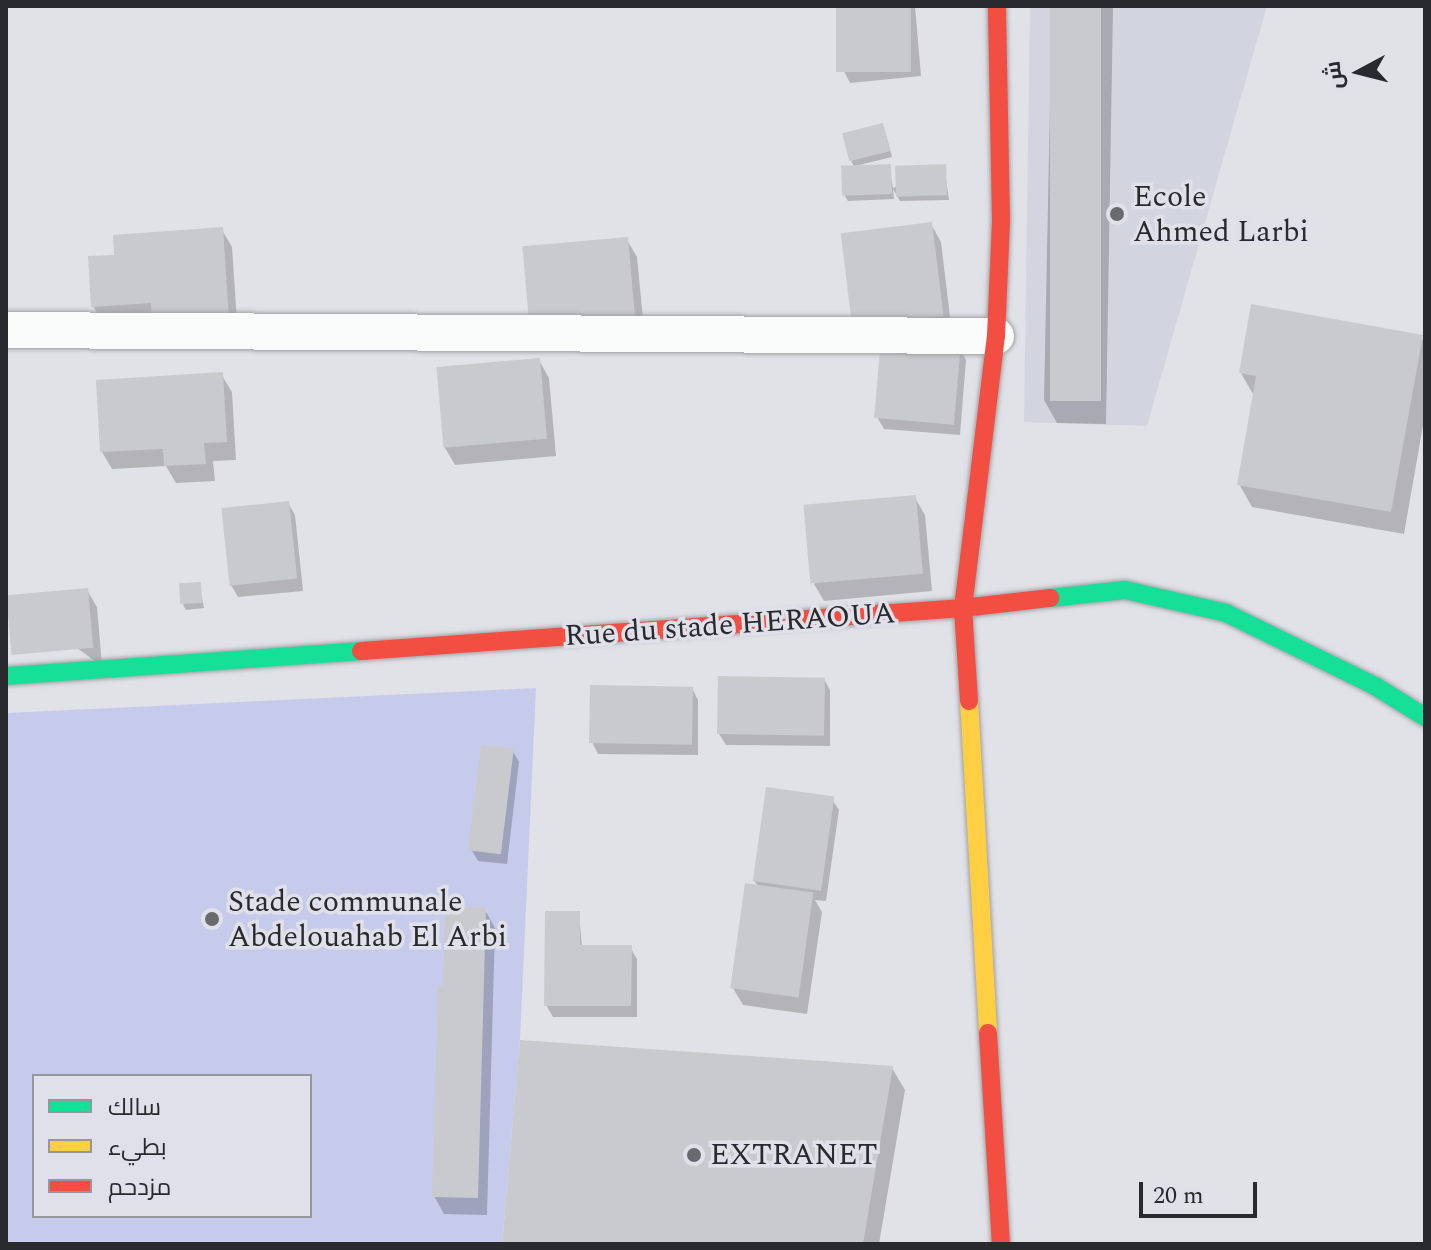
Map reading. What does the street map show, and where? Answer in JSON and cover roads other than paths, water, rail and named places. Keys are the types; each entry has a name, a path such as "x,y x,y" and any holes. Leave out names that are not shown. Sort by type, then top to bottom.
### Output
{"street":[{"path":"997,6 1001,220 996,336 963,608 1001,1244"},
{"path":"6,330 996,336"},
{"name":"Rue du stade HERAOUA","path":"6,676 963,608 1125,590 1226,613 1375,686 1425,717"}],"place":[{"name":"Ecole Ahmed Larbi","path":"1117,214"},
{"name":"Stade communale Abdelouahab El Arbi","path":"212,919"},
{"name":"EXTRANET","path":"694,1155"}]}
